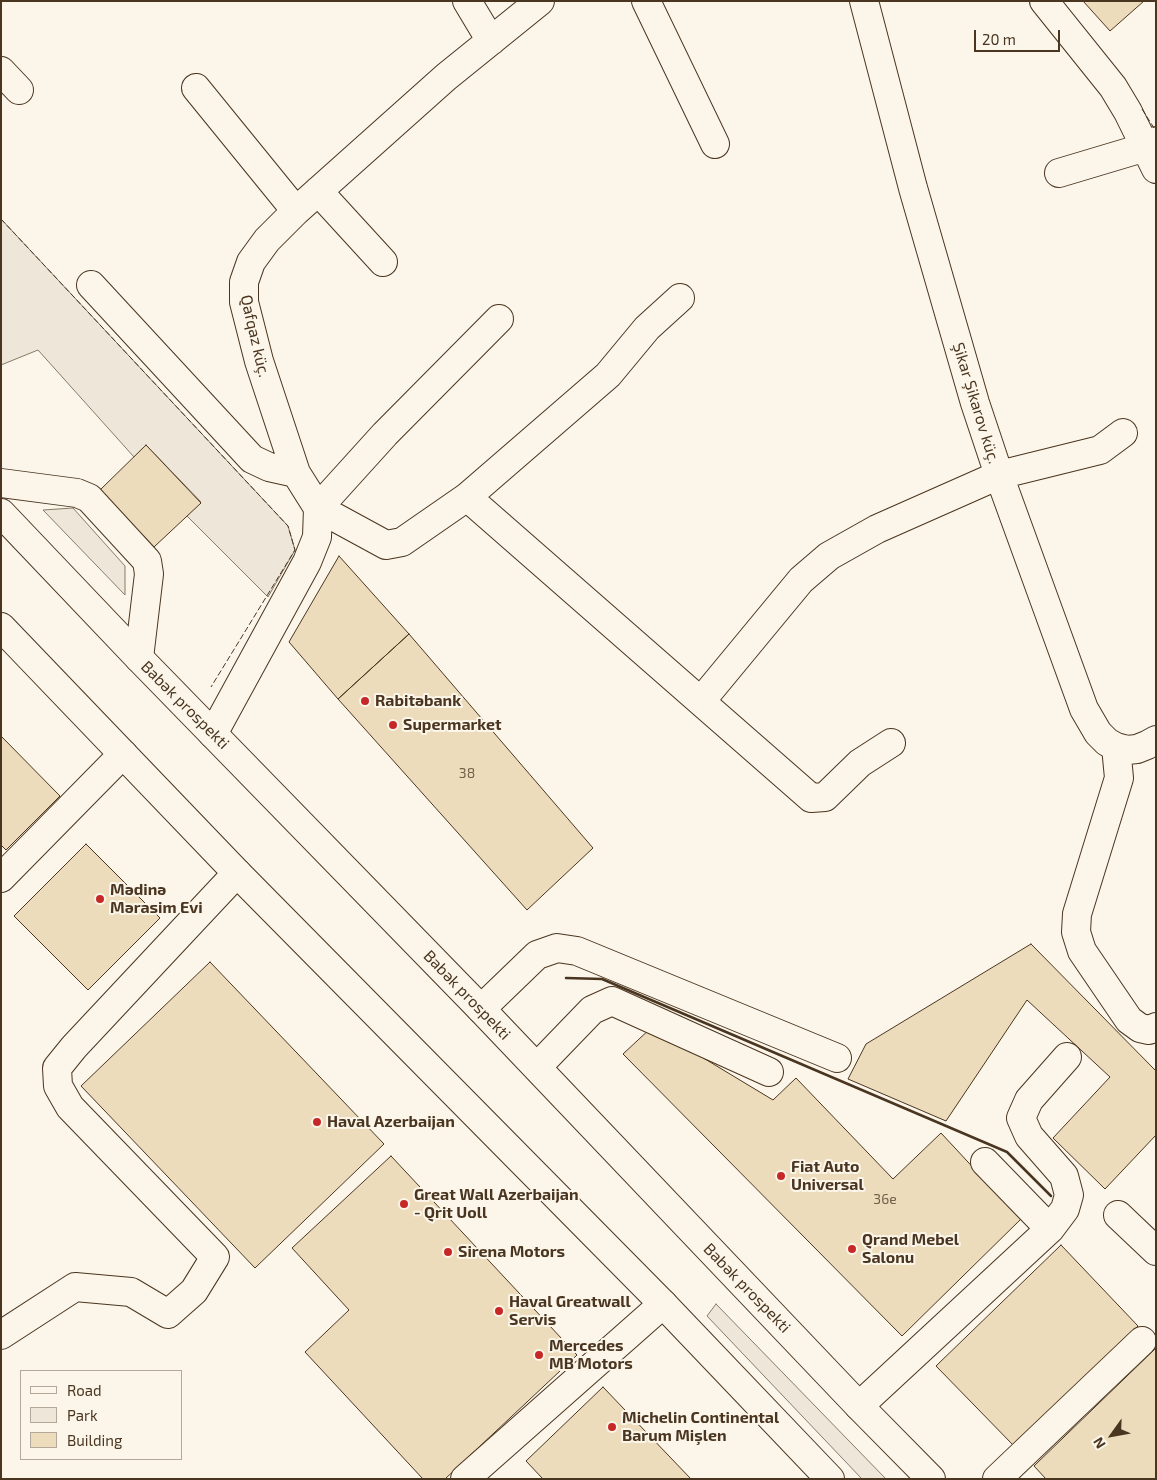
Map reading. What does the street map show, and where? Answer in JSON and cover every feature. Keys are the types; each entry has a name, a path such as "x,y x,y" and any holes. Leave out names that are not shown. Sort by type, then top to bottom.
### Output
{"street":[{"path":"467,1 491,41"},
{"name":"Qafqaz küç.","path":"318,508 296,473 259,361 244,302 244,282 251,262 267,240 318,191 439,84 540,1"},
{"path":"646,1 715,144"},
{"name":"Şikar Şikarov küç.","path":"864,1 913,188 975,403 999,475 1084,710 1098,733 1116,747"},
{"path":"1044,1 1112,87 1153,152 1059,173"},
{"path":"196,88 296,211"},
{"path":"318,191 383,262"},
{"path":"91,285 252,459 270,467 296,473"},
{"path":"318,508 386,545 402,542 467,497 608,375 647,328 680,298"},
{"path":"213,734 307,562 316,537 318,508 385,434 499,319"},
{"path":"701,701 801,580 830,556 876,530 999,475 1100,450 1123,433"},
{"path":"1,483 77,493 89,498 147,561 149,574 139,658"},
{"path":"467,497 811,798 825,798 860,763 890,744"},
{"name":"Babək prospekti","path":"1,513 139,658 481,1009 859,1406 931,1479"},
{"path":"1,627 237,873 663,1304 773,1418 826,1477"},
{"path":"1156,740 1137,749 1127,750 1116,747 1119,778 1077,914 1076,932 1082,951 1129,1020 1140,1028 1149,1030 1156,1027"},
{"path":"2,877 123,754"},
{"path":"1,1335 75,1287 131,1292 168,1314 194,1291 216,1257 70,1107 58,1086 57,1068 74,1047 237,873"},
{"path":"481,1009 537,955 557,948 577,951 836,1058"},
{"path":"536,1067 592,1010 612,1001 769,1072"},
{"path":"859,1406 1050,1229 1065,1209 1069,1195 1064,1176 1029,1136 1021,1118 1029,1100 1067,1057"},
{"path":"985,1162 1050,1229"},
{"path":"1118,1215 1156,1251"},
{"path":"465,1479 663,1304"},
{"path":"997,1479 1142,1341"}],"green space":[{"path":"1,219 288,526 295,550 268,597 187,516 201,502 146,445 134,457 38,350 1,365"},
{"path":"73,508 125,566 125,595 43,510"},
{"path":"716,1304 886,1479 862,1479 707,1316"}],"building":[{"path":"1083,1 1144,1 1110,31"},
{"path":"146,445 201,503 154,547 100,490"},
{"path":"339,556 409,634 338,699 289,642"},
{"path":"409,634 593,848 527,910 338,699"},
{"path":"1,736 60,796 6,850 1,845"},
{"path":"86,844 160,918 88,990 14,916"},
{"path":"1031,944 1156,1071 1156,1135 1105,1189 1053,1138 1110,1077 1027,1000 946,1121 848,1079 866,1044"},
{"path":"210,962 384,1144 255,1268 81,1086"},
{"path":"652,1027 773,1100 796,1078 893,1179 941,1133 1021,1219 902,1336 623,1054"},
{"path":"391,1156 577,1355 445,1479 423,1479 305,1352 349,1310 292,1248"},
{"path":"1061,1245 1138,1326 1014,1446 936,1366"},
{"path":"1156,1348 1156,1479 1046,1479 1034,1466"},
{"path":"603,1387 691,1479 543,1479 526,1461"}],"fence":[{"path":"1142,109 1154,128 1156,126"},
{"path":"1,219 288,526 295,550 211,687"}],"wall":[{"path":"566,978 602,979 1007,1152 1051,1196"}],"place":[{"name":"Rabitəbank","path":"365,701"},
{"name":"Supermarket","path":"393,725"},
{"name":"Mədinə Mərasim Evi","path":"100,899"},
{"name":"Haval Azerbaijan","path":"317,1122"},
{"name":"Fiat Auto Universal","path":"781,1176"},
{"name":"Great Wall Azerbaijan - Qrit Uoll","path":"404,1204"},
{"name":"Qrand Mebel Salonu","path":"852,1249"},
{"name":"Sirena Motors","path":"448,1252"},
{"name":"Haval Greatwall Servis","path":"499,1311"},
{"name":"Mercedes MB Motors","path":"539,1355"},
{"name":"Michelin Continental Barum Mişlen","path":"612,1427"}]}
